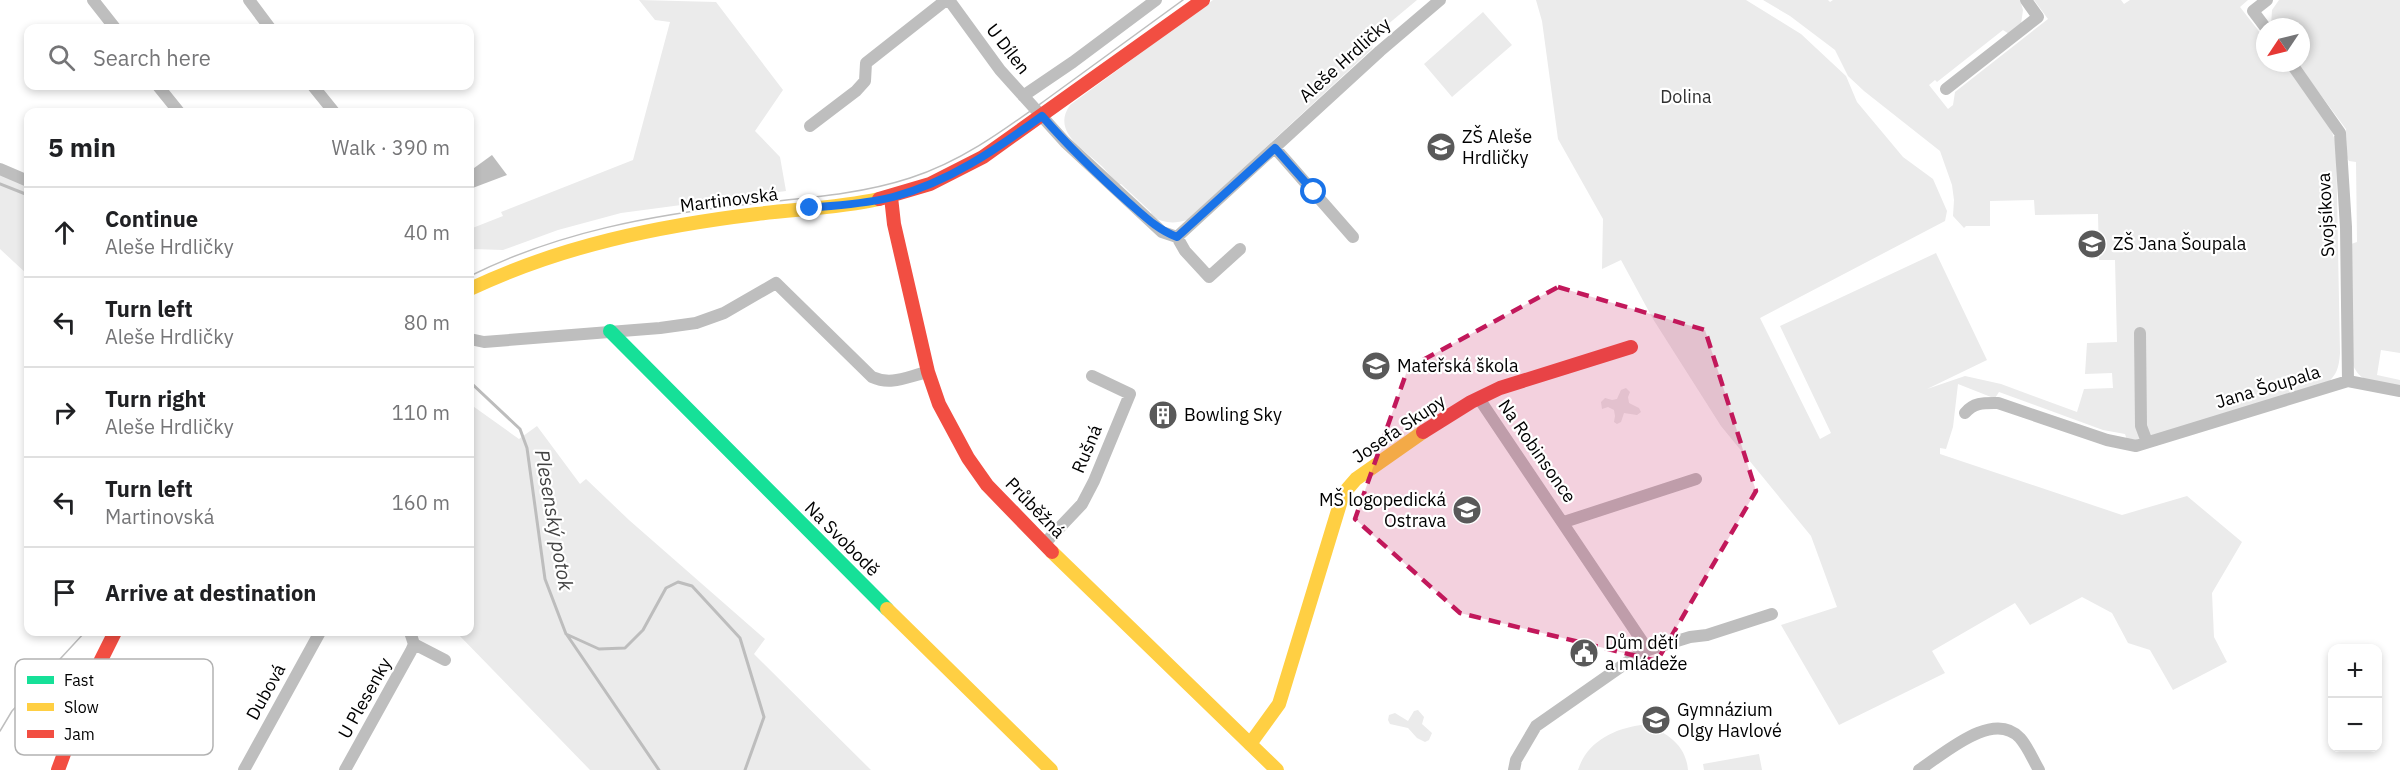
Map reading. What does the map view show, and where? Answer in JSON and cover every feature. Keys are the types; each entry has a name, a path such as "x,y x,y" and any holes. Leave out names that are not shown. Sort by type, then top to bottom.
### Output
{"street":[{"path":"93,0 112,24"},
{"path":"249,0 267,24"},
{"name":"U Dílen","path":"810,126 856,91 865,81 866,63 947,0 999,68 1042,116"},
{"path":"1023,96 1156,0"},
{"name":"Aleše Hrdličky","path":"1177,237 1380,51 1440,0"},
{"path":"1946,89 2038,16 2025,0"},
{"path":"2258,18 2253,11 2267,0"},
{"name":"Martinovská","path":"474,287 535,260 614,236 672,226 891,197 951,176 1042,116 1201,1"},
{"name":"Svojsíkova","path":"2297,72 2340,133 2346,227 2348,381"},
{"path":"161,90 176,108"},
{"path":"317,90 331,108"},
{"path":"1042,116 1065,142 1120,195 1162,232 1177,237 1185,251 1209,277 1240,249"},
{"path":"1275,148 1353,237"},
{"path":"0,169 24,179"},
{"name":"Průběžná","path":"891,197 896,235 928,372 944,413 968,458 987,485 1044,544 1277,770"},
{"path":"474,340 484,342 660,328 696,322 724,314 776,283 872,377 882,381 894,381 928,372"},
{"name":"Na Svobodě","path":"610,331 843,566 1052,770"},
{"path":"2140,333 2141,426 2147,442"},
{"name":"Josefa Skupy","path":"1250,744 1279,704 1343,494 1356,479 1442,420 1500,388 1631,347"},
{"name":"Rušná","path":"1044,544 1082,504 1130,394 1092,376"},
{"name":"Jana Šoupala","path":"1965,413 1970,406 1980,403 1998,403 2107,440 2136,446 2348,381 2400,391"},
{"name":"Na Robinsonce","path":"1480,400 1648,650"},
{"name":"Na Robinsonce","path":"1564,522 1696,479"},
{"path":"1514,770 1516,760 1536,726 1648,650 1690,637 1707,635 1772,614"},
{"path":"102,659 113,636"},
{"name":"Dubová","path":"244,770 318,636"},
{"name":"U Plesenky","path":"345,770 411,651 412,638 445,660"},
{"path":"1919,770 1975,734 1985,729 2000,727 2021,739 2039,770"},
{"path":"58,770 64,755"}],"highlighted area":[{"path":"1558,287 1705,330 1756,491 1657,661 1460,613 1355,519 1408,368"}],"green space":[{"path":"639,0 716,2 783,90 755,131 780,157 786,191 621,213 558,230 503,250 474,249 474,227 503,216 501,212 633,160 670,22 655,20"},
{"path":"1213,0 1417,0 1369,40 1373,45 1372,49 1187,220 1165,222 1152,217 1151,212 1121,184 1118,185 1103,167 1076,144 1066,130 1065,114 1070,105"},
{"name":"Dolina","path":"1536,0 1746,0 1801,34 1846,76 1857,102 1903,157 1933,179 1947,211 1945,221 1760,318 1820,439 1831,433 1780,326 1936,253 1987,360 1927,389 1965,376 2001,384 2077,412 2084,389 2113,388 2112,373 2085,374 2087,343 2117,342 2115,260 2099,260 2098,214 2035,215 2034,200 1990,201 1990,226 1966,226 1964,228 1953,216 1952,185 1940,151 1848,76 1835,50 1790,16 1763,0 1828,0 1830,2 1833,0 2020,0 2023,10 2021,24 2009,34 2003,30 1937,82 1935,80 1929,85 1948,109 1953,105 1955,92 2048,19 2034,0 2121,0 2124,4 2130,0 2248,0 2240,7 2256,27 2256,72 2291,72 2327,119 2336,143 2340,353 2338,367 2333,377 2326,384 2130,442 2125,434 2103,430 1999,392 1995,398 1958,384 1953,427 1946,449 1940,448 1940,454 2122,515 2187,496 2242,542 2212,593 2214,637 2227,662 2173,690 2150,650 2128,643 2112,613 2082,597 2030,625 2015,603 1932,651 1945,673 1839,725 1781,625 1837,607 1811,536 1721,426 1653,319 1621,260 1602,269 1603,219 1558,139 1542,21"},
{"path":"2279,0 2400,0 2400,353 2381,350 2377,375 2400,380 2400,387 2366,380 2353,365 2351,244 2357,242 2356,162 2349,161 2347,158 2346,129 2304,72 2310,72 2310,18 2272,18 2272,10"},
{"path":"1483,12 1512,45 1452,97 1424,64"},
{"path":"0,166 24,176 24,271 0,249"},
{"path":"1626,388 1630,392 1629,403 1639,408 1641,412 1637,415 1624,413 1621,422 1617,424 1614,422 1614,410 1608,407 1602,409 1601,402 1605,398 1617,399 1621,390"},
{"path":"474,407 519,439 537,426 580,484 586,479 629,520 765,639 754,654 871,770 590,770 460,636 474,636"},
{"path":"1418,710 1424,717 1422,724 1432,733 1429,740 1425,742 1417,738 1408,728 1390,724 1388,720 1389,715 1395,713 1408,721 1414,711"},
{"path":"1641,725 1658,730 1673,740 1683,753 1688,770 1578,770 1588,752 1602,738"},
{"path":"1759,754 1762,770 1704,770 1703,764"}],"shaded area":[{"path":"492,155 507,175 474,187 474,168"}],"waterway":[{"name":"Plesenský potok","path":"0,184 24,193"},
{"name":"Plesenský potok","path":"474,386 520,429 527,448 545,579 566,634 599,649 625,648 643,630 666,588 678,582 692,586 740,638 764,717 745,770"},
{"path":"567,635 659,770"}],"tram line":[{"path":"474,274 537,248 641,220 713,208 850,192 890,184 929,171 964,154 998,133 1183,0"},
{"path":"60,659 81,636"},
{"path":"0,731 15,708"}],"traffic: fast":[{"path":"610,331 887,609"}],"traffic: slow":[{"path":"474,287 539,261 646,232 720,219 879,199"},
{"path":"1250,744 1279,704 1343,494 1356,479 1423,432"},
{"path":"1052,552 1277,770"},
{"path":"887,609 1051,770"}],"traffic: jam":[{"path":"879,199 930,184 983,157 1203,0"},
{"path":"891,197 894,224 928,372 939,404 968,458 987,485 1052,552"},
{"path":"1423,432 1471,402 1500,388 1631,347"},
{"path":"102,659 113,636"},
{"path":"58,770 64,755"}],"place":[{"name":"ZŠ Aleše Hrdličky","path":"1441,147"},
{"name":"ZŠ Jana Šoupala","path":"2092,244"},
{"name":"Mateřská škola","path":"1376,366"},
{"name":"Bowling Sky","path":"1163,415"},
{"name":"MŠ logopedická Ostrava","path":"1467,510"},
{"name":"Dům dětí a mládeže","path":"1584,653"},
{"name":"Gymnázium Olgy Havlové","path":"1656,720"}],"route":[{"path":"810,208 891,197 929,185 970,165 1042,116 1065,142 1120,195 1162,232 1177,237 1275,148 1314,192"}]}
